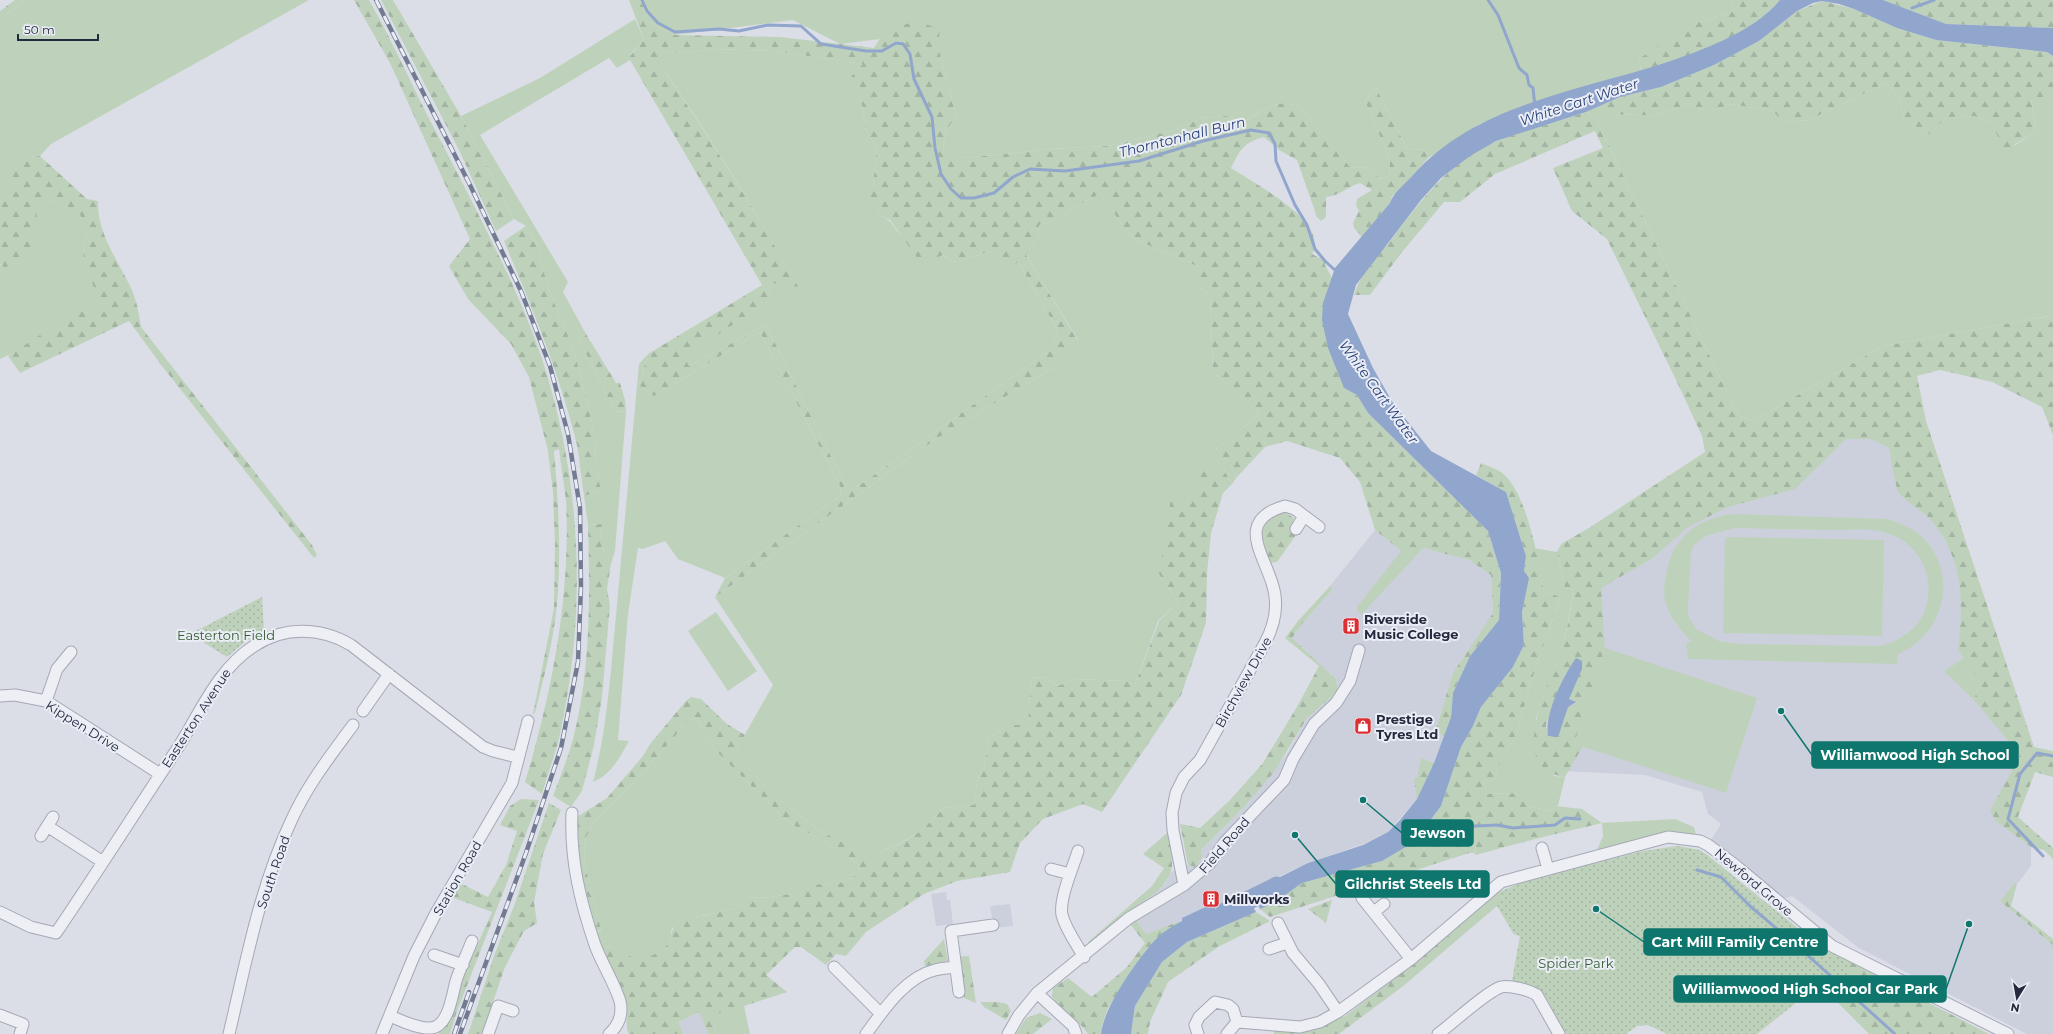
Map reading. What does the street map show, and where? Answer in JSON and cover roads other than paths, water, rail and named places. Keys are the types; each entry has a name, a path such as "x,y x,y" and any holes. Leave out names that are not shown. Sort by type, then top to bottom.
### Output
{"street":[{"name":"Birchview Drive","path":"1184,886 1173,830 1172,813 1176,793 1184,777 1200,760 1272,630 1275,619 1276,607 1273,584 1258,547 1256,533 1257,526 1267,514 1285,506 1304,516 1319,527"},
{"path":"1296,529 1304,516"},
{"name":"Easterton Avenue","path":"0,912 31,926 56,933 230,665 241,655 266,638 292,632 307,631 337,637 352,645 483,747 492,752 517,757"},
{"name":"Field Road","path":"1008,1034 1019,1015 1037,993 1084,957 1129,918 1184,886 1210,863 1225,842 1284,780 1293,758 1314,724 1336,703 1350,681 1359,650"},
{"path":"46,701 56,669 71,652"},
{"path":"363,711 389,674"},
{"name":"Kippen Drive","path":"0,696 15,696 46,701 160,774"},
{"name":"Station Road","path":"382,1034 414,956 436,913 512,783 517,757 528,721"},
{"name":"South Road","path":"229,1034 264,892 274,862 292,819 311,782 353,724"},
{"path":"572,813 571,847 574,869 595,945 620,1002 620,1022 609,1034"},
{"path":"40,836 50,822 102,862"},
{"name":"Newford Grove","path":"1237,1022 1300,1027 1320,1022 1338,1012 1411,959 1495,886 1507,879 1668,837 1700,841 1735,865 1832,946 2008,1034"},
{"path":"1542,848 1548,869"},
{"path":"1078,851 1062,904 1062,914 1068,931 1084,957"},
{"path":"1051,869 1070,874"},
{"path":"1362,898 1411,959"},
{"path":"1374,912 1384,904"},
{"path":"1278,923 1293,953 1319,984 1338,1012"},
{"path":"959,992 951,931 993,925"},
{"path":"390,1016 432,1031 439,1026 448,1012 456,981 472,941"},
{"path":"1269,950 1287,943"},
{"path":"434,955 463,965"},
{"path":"866,1034 881,1014 910,982 921,975 934,970 956,966"},
{"path":"834,967 881,1014"},
{"path":"1438,1034 1491,993 1502,987 1508,987 1533,992 1537,995 1559,1034"},
{"path":"1037,993 1073,1026 1076,1034"},
{"path":"1198,1034 1195,1025 1199,1018 1215,1002 1228,1005 1233,1009 1237,1022 1227,1034"},
{"path":"488,1034 498,1006 513,1011"},
{"path":"0,1015 23,1024 20,1034"}],"water":[{"path":"1780,0 1883,0 1946,24 2053,28 2053,56 2047,52 1936,40 1897,28 1854,9 1839,4 1822,1 1813,3 1797,11 1759,41 1714,65 1661,87 1620,97 1586,112 1496,141 1470,156 1441,178 1421,200 1356,285 1348,314 1373,368 1393,403 1431,451 1506,492 1526,556 1524,571 1529,578 1522,612 1524,645 1513,667 1481,707 1473,726 1461,747 1441,806 1411,844 1382,861 1302,883 1274,903 1260,909 1250,892 1308,863 1363,845 1388,832 1400,820 1417,799 1434,763 1451,717 1453,693 1470,656 1499,620 1501,573 1488,531 1368,413 1357,395 1344,388 1328,348 1322,320 1323,303 1335,268 1390,203 1396,192 1441,149 1473,128 1507,112 1544,98 1657,65 1705,48 1740,32 1751,25 1761,18"},
{"path":"1576,658 1582,661 1582,669 1569,699 1576,702 1568,707 1558,737 1548,736 1549,717 1552,707 1560,685"},
{"path":"1246,894 1256,912 1187,942 1162,962 1135,1006 1131,1034 1101,1034 1103,1023 1115,997 1131,970 1157,938 1182,921 1182,918 1212,904 1217,911"}],"waterway":[{"name":"Thorntonhall Burn","path":"642,0 647,11 658,23 675,32 719,29 739,31 768,25 801,26 821,44 866,51 882,51 896,43 903,44 910,54 914,79 932,117 935,148 941,174 951,189 961,198 974,198 994,193 1013,177 1030,169 1065,171 1139,161 1203,141 1251,130 1269,133 1275,144 1276,161 1295,205 1307,225 1315,249 1337,272"},
{"path":"1488,0 1498,15 1519,68 1527,75 1529,85 1533,88 1535,107"},
{"path":"1912,8 1934,0"},
{"path":"2043,856 2008,819 2020,774 2037,753 2053,756"},
{"path":"1418,833 1437,835 1456,827 1497,825 1513,828 1555,825 1565,818 1580,819"},
{"path":"1697,870 1721,877 1750,906 1804,952 1895,1034"},
{"name":"White Cart Water","path":"1225,912 1277,886"}],"railway":[{"path":"376,0 470,185 521,291 550,366 568,434 580,508 581,587 578,662 561,748 526,853 460,1034"},
{"path":"454,1034 469,992"}],"place":[{"name":"Riverside Music College","path":"1351,626"},
{"name":"Williamwood High School","path":"1781,711"},
{"name":"Prestige Tyres Ltd","path":"1363,726"},
{"name":"Jewson","path":"1363,800"},
{"name":"Gilchrist Steels Ltd","path":"1295,835"},
{"name":"Millworks","path":"1211,899"},
{"name":"Cart Mill Family Centre","path":"1596,909"},
{"name":"Williamwood High School Car Park","path":"1969,924"}],"park label":[{"name":"Easterton Field","path":"226,635"},
{"name":"Spider Park","path":"1576,963"}]}
